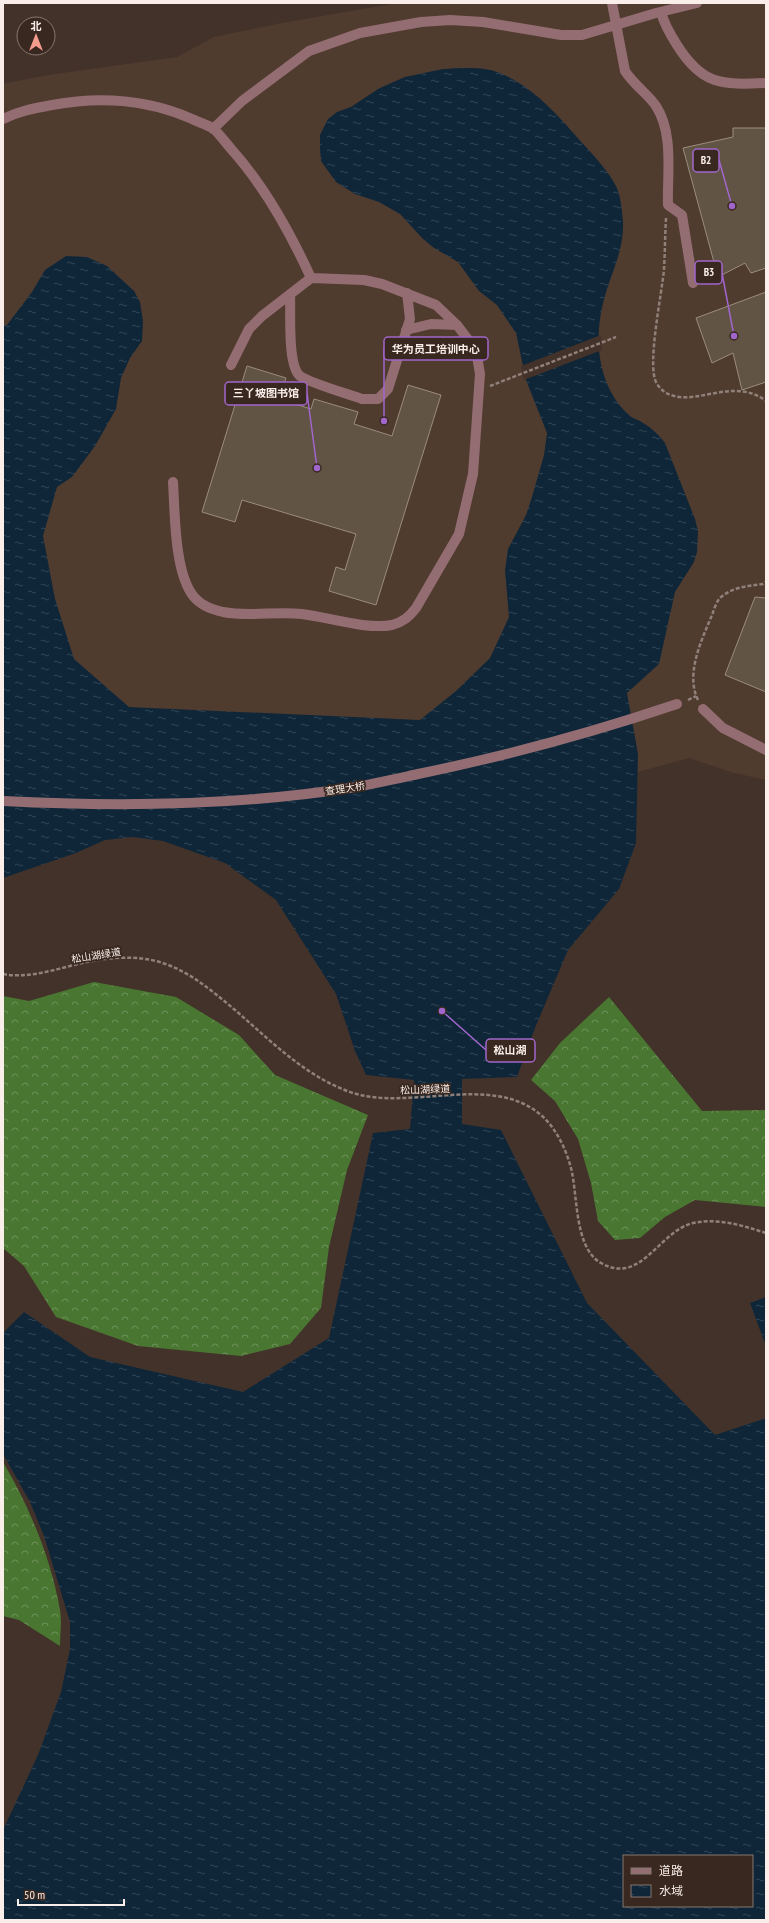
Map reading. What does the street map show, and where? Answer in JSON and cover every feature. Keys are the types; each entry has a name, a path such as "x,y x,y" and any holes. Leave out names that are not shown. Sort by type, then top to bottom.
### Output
{"street":[{"path":"612,3 626,71 630,80 655,104 664,125 667,138 668,205 682,215 693,283"},
{"path":"213,129 242,101 309,51 360,33 421,22 450,20 483,22 572,36 591,33 616,24 697,3"},
{"path":"661,12 665,26 685,58 699,72 719,82 729,84 766,83"},
{"path":"3,119 13,114 37,108 82,100 104,99 153,105 182,115 213,129 243,162 270,200 294,239 311,278"},
{"path":"173,482 176,537 182,572 194,596 207,608 225,612 300,614 365,625 391,625 408,619 432,584 459,534 473,474 480,374 476,350 458,325 436,305 382,284 364,280 311,278 262,316 249,329 231,364"},
{"path":"290,294 292,354 293,364 297,371 306,379 362,399 378,399 388,389 410,319 407,293"},
{"path":"406,330 431,324 458,325"},
{"name":"查理大桥","path":"3,801 78,805 174,804 270,798 351,788 529,749 606,728 677,704"},
{"path":"703,709 723,728 766,750"}],"path":[{"path":"668,205 664,269 653,359 655,381 667,394 677,397 689,398 723,391 740,391 758,395 766,401"},
{"path":"499,382 616,337"},
{"path":"703,709 696,696 693,684 695,662 719,599 735,588 763,584 766,582"},
{"name":"松山湖绿道","path":"3,974 31,974 106,959 132,958 156,961 177,969 196,979 275,1045 313,1074 355,1093 381,1097 411,1099 476,1095 510,1099 540,1114 562,1143 571,1168 582,1236 587,1250 601,1264 616,1268 627,1268 642,1262 668,1236 678,1229 691,1224 718,1220 736,1223 766,1233"}],"shaded area":[{"path":"398,3 766,3 766,780 734,773 689,758 572,790 193,834 3,842 3,84 48,75 177,57 214,37 287,22"}],"green space":[{"path":"94,982 176,997 239,1035 275,1075 368,1115 347,1170 329,1247 321,1308 290,1344 241,1356 138,1346 56,1317 24,1266 3,1248 3,996 29,1001"},
{"path":"609,997 702,1111 766,1110 766,1207 695,1200 665,1217 640,1238 615,1240 598,1221 591,1183 578,1139 555,1101 531,1080 560,1043"},
{"path":"3,1462 30,1514 51,1571 61,1614 60,1646 19,1620 3,1616"}],"water":[{"path":"443,69 487,69 500,73 525,87 547,105 606,170 618,190 623,218 623,230 619,253 606,292 600,320 599,349 601,366 606,382 619,404 630,416 658,434 665,443 695,519 698,531 697,552 694,562 675,592 659,664 627,693 638,754 636,843 619,889 568,950 535,1028 517,1077 462,1079 462,1124 501,1130 587,1303 715,1435 766,1418 766,1920 3,1920 3,1830 38,1755 61,1692 70,1649 70,1622 44,1536 30,1502 3,1454 3,1333 24,1312 90,1357 243,1392 329,1338 373,1133 410,1129 414,1080 366,1075 355,1051 336,994 276,900 225,863 163,841 133,837 105,840 76,853 3,878 3,326 7,325 32,292 45,270 66,256 87,257 107,266 134,291 140,302 143,321 142,341 130,358 121,378 116,409 95,446 72,477 57,487 43,536 55,599 74,659 129,707 420,720 456,691 490,658 509,617 505,570 508,549 526,515 544,455 547,433 526,380 516,333 497,305 479,291 458,262 434,248 422,238 400,214 379,202 355,194 336,182 321,161 320,135 328,119 337,112 351,107 378,89 405,77"},
{"path":"766,1297 766,1346 750,1303"}],"pier":[{"path":"601,335 602,350 524,380 521,366"}],"building":[{"path":"733,128 766,128 766,268 751,273 745,263 718,277 683,148 733,137"},
{"path":"766,292 766,382 742,390 733,353 712,363 696,318"},
{"path":"247,366 286,378 279,399 311,409 314,399 358,412 354,424 392,436 408,385 441,395 376,605 329,591 336,567 345,570 356,534 242,500 235,522 202,512"},
{"path":"755,597 766,598 766,692 725,675"}],"place":[{"name":"B2","path":"732,206"},
{"name":"B3","path":"734,336"},
{"name":"华为员工培训中心","path":"384,421"},
{"name":"三丫坡图书馆","path":"317,468"},
{"name":"松山湖","path":"442,1011"}]}
